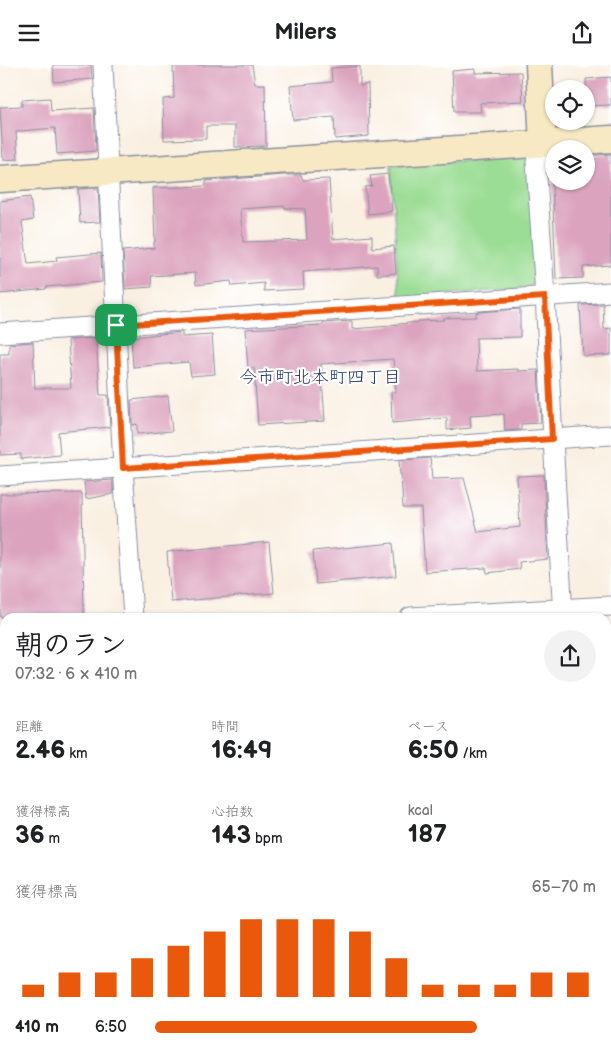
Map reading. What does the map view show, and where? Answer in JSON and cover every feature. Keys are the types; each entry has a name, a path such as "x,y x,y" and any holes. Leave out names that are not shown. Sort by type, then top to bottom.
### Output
{"street":[{"path":"103,65 123,468 134,613"},
{"path":"538,65 543,145 536,162 563,613 611,606"},
{"path":"0,179 543,145 611,139"},
{"path":"0,333 611,293"},
{"path":"0,476 611,435"}],"green space":[{"path":"523,157 529,163 536,279 529,288 399,298 391,165"}],"building":[{"path":"53,65 91,65 92,79 54,82"},
{"path":"173,65 252,65 255,84 265,84 266,146 235,147 235,126 206,126 206,139 164,140 163,99 174,98"},
{"path":"360,66 360,86 368,84 369,136 335,139 334,117 293,120 290,86 332,82 331,68"},
{"path":"475,69 475,73 521,72 523,101 480,103 481,112 454,112 452,71"},
{"path":"611,77 611,105 595,106 595,80 586,79"},
{"path":"50,98 51,111 94,108 96,151 57,154 55,128 21,131 16,132 18,159 3,160 0,107 22,106 22,100"},
{"path":"611,154 611,265 583,267 583,278 556,279 552,190 595,190 595,155"},
{"path":"388,174 392,211 368,214 365,187 372,186 370,176"},
{"path":"284,175 301,175 303,180 329,179 333,239 372,236 372,248 394,246 396,273 377,275 377,266 303,272 304,289 264,291 264,283 232,286 231,281 196,285 195,273 151,276 152,287 125,289 123,251 154,248 153,188 206,186 206,181","holes":["285,206 285,208 305,209 307,240 243,242 240,209"]},
{"path":"98,188 100,222 80,223 78,189"},
{"path":"30,197 33,220 22,222 28,264 57,261 56,257 101,253 102,282 46,287 46,289 0,294 0,201"},
{"path":"603,304 604,329 611,328 611,355 583,356 580,305"},
{"path":"520,309 520,337 476,338 477,371 538,370 541,423 521,424 521,430 505,431 504,414 470,416 471,428 447,430 447,418 392,423 391,392 396,392 393,359 321,364 325,421 258,425 254,368 248,368 245,329 323,325 323,323 352,321 352,329 390,326 418,321 444,320 443,318 476,317 476,312"},
{"path":"182,332 182,337 212,335 215,374 191,376 189,362 133,367 131,337"},
{"path":"96,338 100,395 108,395 110,427 58,432 60,455 21,459 21,454 0,455 0,354 9,354 9,344 33,342 35,388 71,388 68,340"},
{"path":"168,396 172,431 137,434 137,424 132,425 131,400"},
{"path":"430,458 432,479 464,478 478,532 520,527 517,476 544,475 548,559 519,562 520,569 487,573 486,568 425,572 421,508 403,508 399,460"},
{"path":"113,480 113,494 86,499 84,482"},
{"path":"82,493 84,613 0,613 0,494"},
{"path":"269,542 274,593 171,602 167,552"},
{"path":"393,543 396,576 316,584 313,551"}],"district":[{"name":"今市町北本町四丁目","path":"320,377"}],"route":[{"path":"545,297 552,439 123,468 116,325 545,297"}]}
